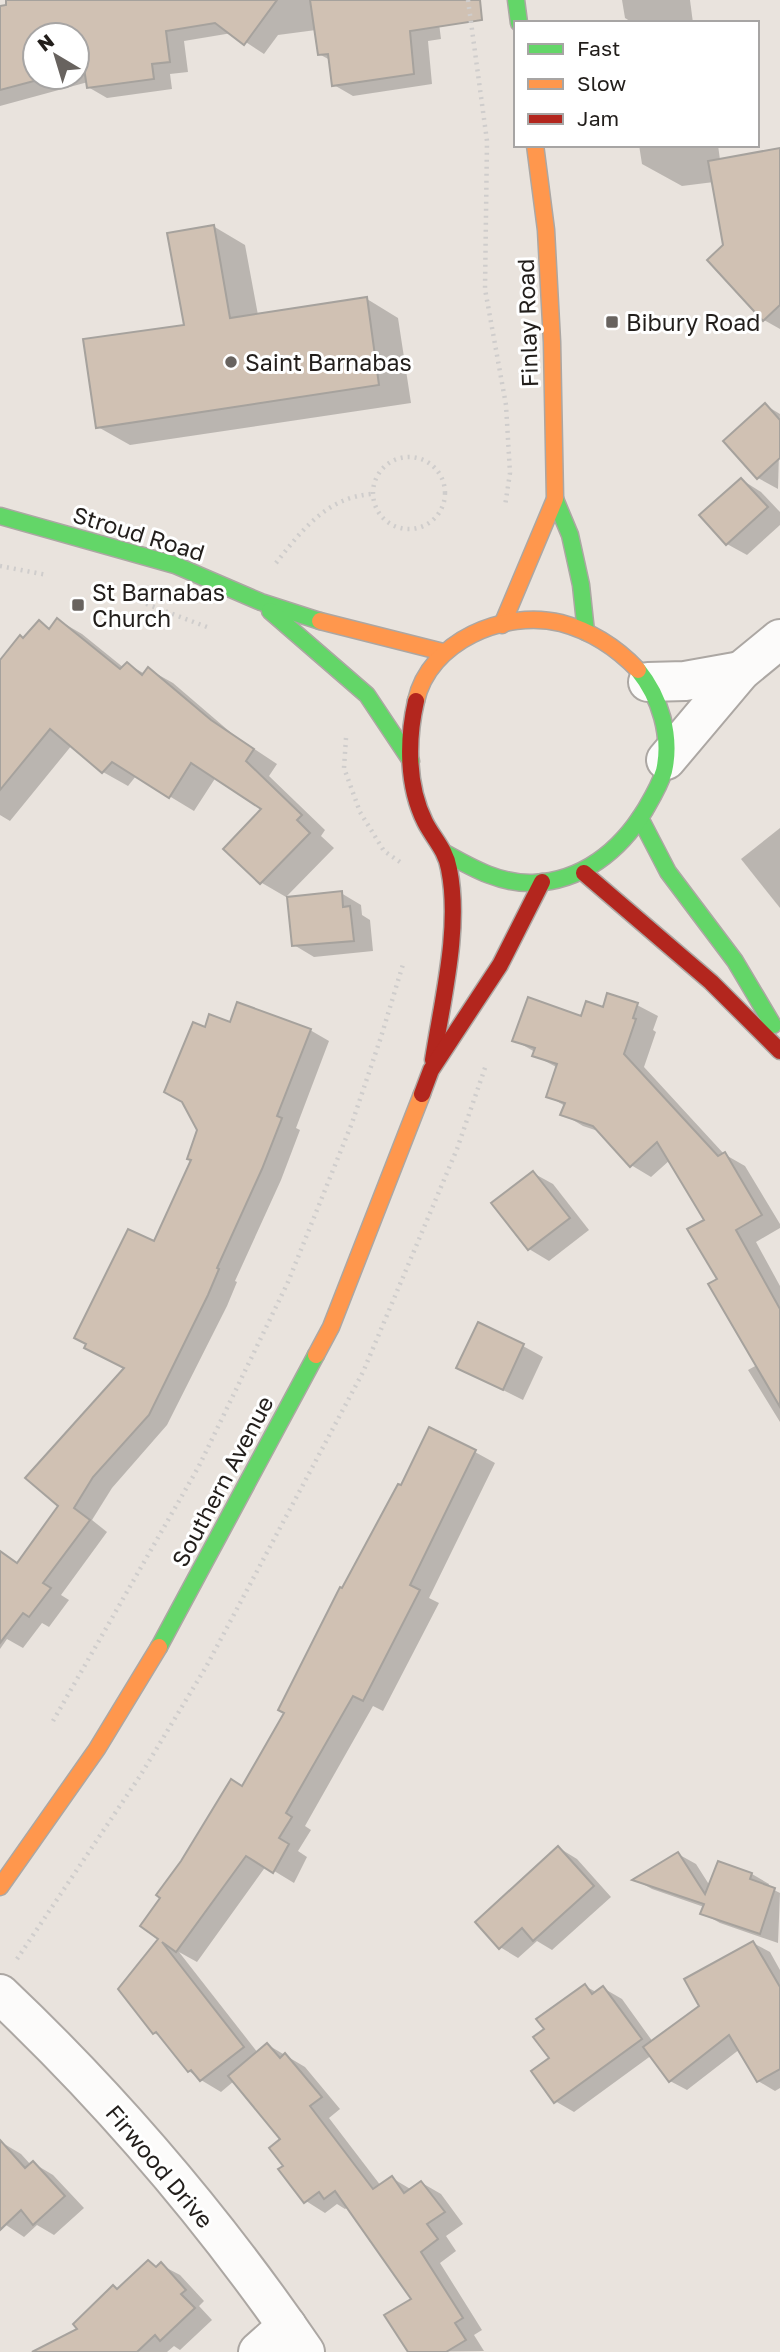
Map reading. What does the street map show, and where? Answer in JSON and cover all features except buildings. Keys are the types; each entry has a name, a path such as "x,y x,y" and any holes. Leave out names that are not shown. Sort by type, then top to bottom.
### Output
{"main road":[{"path":"516,0 519,21"},
{"name":"Finlay Road","path":"535,147 547,230 555,499 570,535 581,585 586,632"},
{"name":"Finlay Road","path":"502,625 555,499"},
{"name":"Stroud Road","path":"0,516 175,565 261,603 366,635 443,652"},
{"name":"Stroud Road","path":"261,603 367,695 411,761"},
{"path":"544,620 586,632 619,651 648,682 663,717 666,760 657,789 616,851 584,873 542,882 509,881 476,870 447,853 423,819 413,782 411,761 410,736 417,692 443,652 471,635 502,625 544,620"},
{"path":"640,818 668,872 736,961 780,1036"},
{"path":"431,1069 453,909 447,853"},
{"path":"584,873 711,982 780,1051"},
{"path":"431,1069 500,965 542,882"},
{"name":"Southern Avenue","path":"0,1887 97,1749 153,1657 331,1326 431,1069"}],"street":[{"path":"666,760 741,671 780,639"},
{"path":"648,682 685,681 741,671"},
{"name":"Firwood Drive","path":"0,1994 55,2046 170,2174 296,2339"},
{"path":"258,2352 296,2339"}],"path":[{"path":"468,0 487,141 485,289 506,405 510,473 505,508"},
{"path":"414,457 435,468 445,489 444,502 439,513 431,522 409,530 388,523 374,505 373,494 374,481 381,471 390,463 414,457"},
{"path":"263,559 276,563 308,523 337,504 360,495 373,494"},
{"path":"0,566 49,576"},
{"path":"131,599 216,631"},
{"path":"346,732 344,768 360,812 384,851 407,868"},
{"path":"53,1721 200,1466 288,1282 352,1123 408,948"}],"traffic: fast":[{"path":"516,0 519,21"},
{"path":"555,499 570,535 581,585 586,632"},
{"path":"0,516 175,565 261,602 320,621"},
{"path":"270,611 367,695 411,761"},
{"path":"447,854 499,878 533,883 568,877 611,851 645,810 656,791 666,758 662,717 652,692 638,670"},
{"path":"640,818 668,872 735,961 773,1025"},
{"path":"159,1647 316,1355"}],"traffic: slow":[{"path":"502,625 555,499 552,342 546,230 535,147"},
{"path":"320,621 443,652"},
{"path":"416,701 424,680 436,662 453,646 472,634 517,621 561,623 583,631 621,654 638,670"},
{"path":"316,1355 331,1327 422,1094"},
{"path":"0,1887 97,1749 159,1647"}],"traffic: jam":[{"path":"416,701 410,747 412,778 419,808 445,856 452,892 452,940 433,1060"},
{"path":"584,873 711,982 780,1051"},
{"path":"422,1094 431,1070 500,965 542,882"}],"place":[{"name":"Bibury Road","path":"612,322"},
{"name":"Saint Barnabas","path":"231,362"},
{"name":"St Barnabas Church","path":"78,605"}]}
